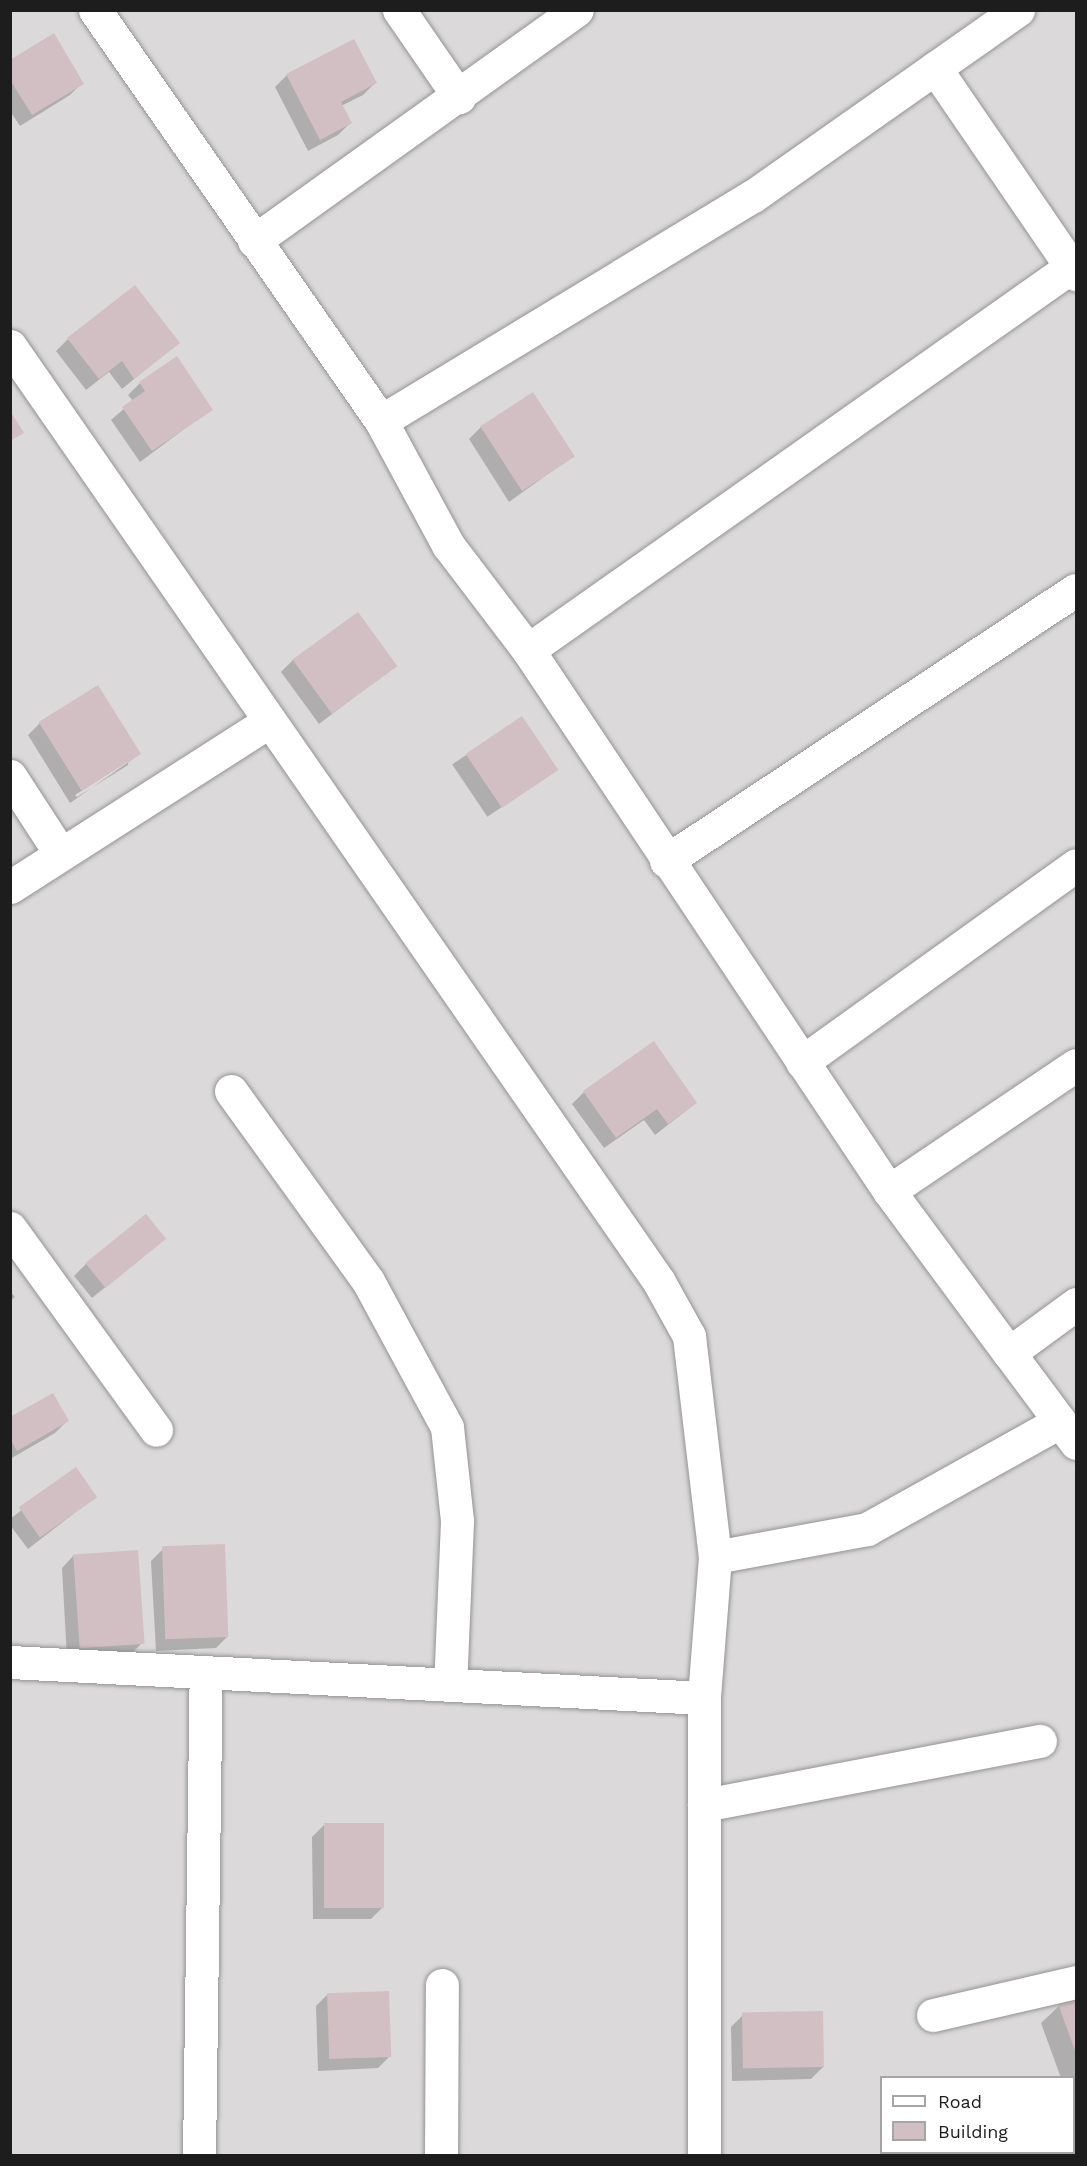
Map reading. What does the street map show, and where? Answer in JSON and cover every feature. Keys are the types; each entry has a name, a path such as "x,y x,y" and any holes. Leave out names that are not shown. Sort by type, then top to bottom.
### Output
{"street":[{"path":"95,10 254,242 381,421 448,545 528,650 666,861 890,1191 1068,1433 867,1529 715,1557"},
{"path":"399,10 459,97"},
{"path":"254,242 459,97 577,10"},
{"path":"381,421 753,196 1018,10"},
{"path":"528,650 1074,270 936,68"},
{"path":"10,346 659,1282 688,1336 715,1557 704,1698 704,2156"},
{"path":"666,861 1077,590"},
{"path":"10,887 270,721"},
{"path":"10,776 60,853"},
{"path":"802,1062 1077,865"},
{"path":"890,1191 1077,1065"},
{"path":"231,1091 368,1281 447,1427 457,1521 450,1684"},
{"path":"10,1228 156,1430"},
{"path":"1009,1353 1077,1304"},
{"path":"10,1662 704,1698"},
{"path":"199,2156 206,1672"},
{"path":"704,1804 1040,1741"},
{"path":"933,2015 1077,1982"},
{"path":"441,2156 442,1985"}],"shaded area":[{"path":"11,11 1076,11 1076,2155 11,2156"}],"building":[{"path":"54,33 84,84 32,115 10,80 10,60"},
{"path":"354,39 377,83 341,102 352,123 320,140 286,74"},
{"path":"135,285 180,343 134,379 122,361 99,379 67,338"},
{"path":"177,356 213,410 152,451 122,407 145,391 139,382"},
{"path":"533,392 575,457 522,491 480,426"},
{"path":"12,414 24,433 10,441 10,415"},
{"path":"358,612 397,666 332,714 292,660"},
{"path":"98,685 141,754 82,791 39,722"},
{"path":"522,716 558,770 502,808 466,754"},
{"path":"654,1041 697,1103 668,1124 657,1109 616,1138 583,1091"},
{"path":"146,1214 166,1239 106,1288 85,1263"},
{"path":"53,1393 69,1421 17,1451 10,1438 10,1417"},
{"path":"76,1467 97,1497 40,1537 19,1507"},
{"path":"225,1544 228,1637 165,1639 162,1546"},
{"path":"138,1550 145,1644 80,1648 73,1555"},
{"path":"324,1823 384,1823 384,1908 324,1908"},
{"path":"389,1991 391,2057 329,2059 327,1993"},
{"path":"1076,1997 1076,2053 1058,2004"},
{"path":"823,2011 824,2067 743,2068 742,2012"}]}
